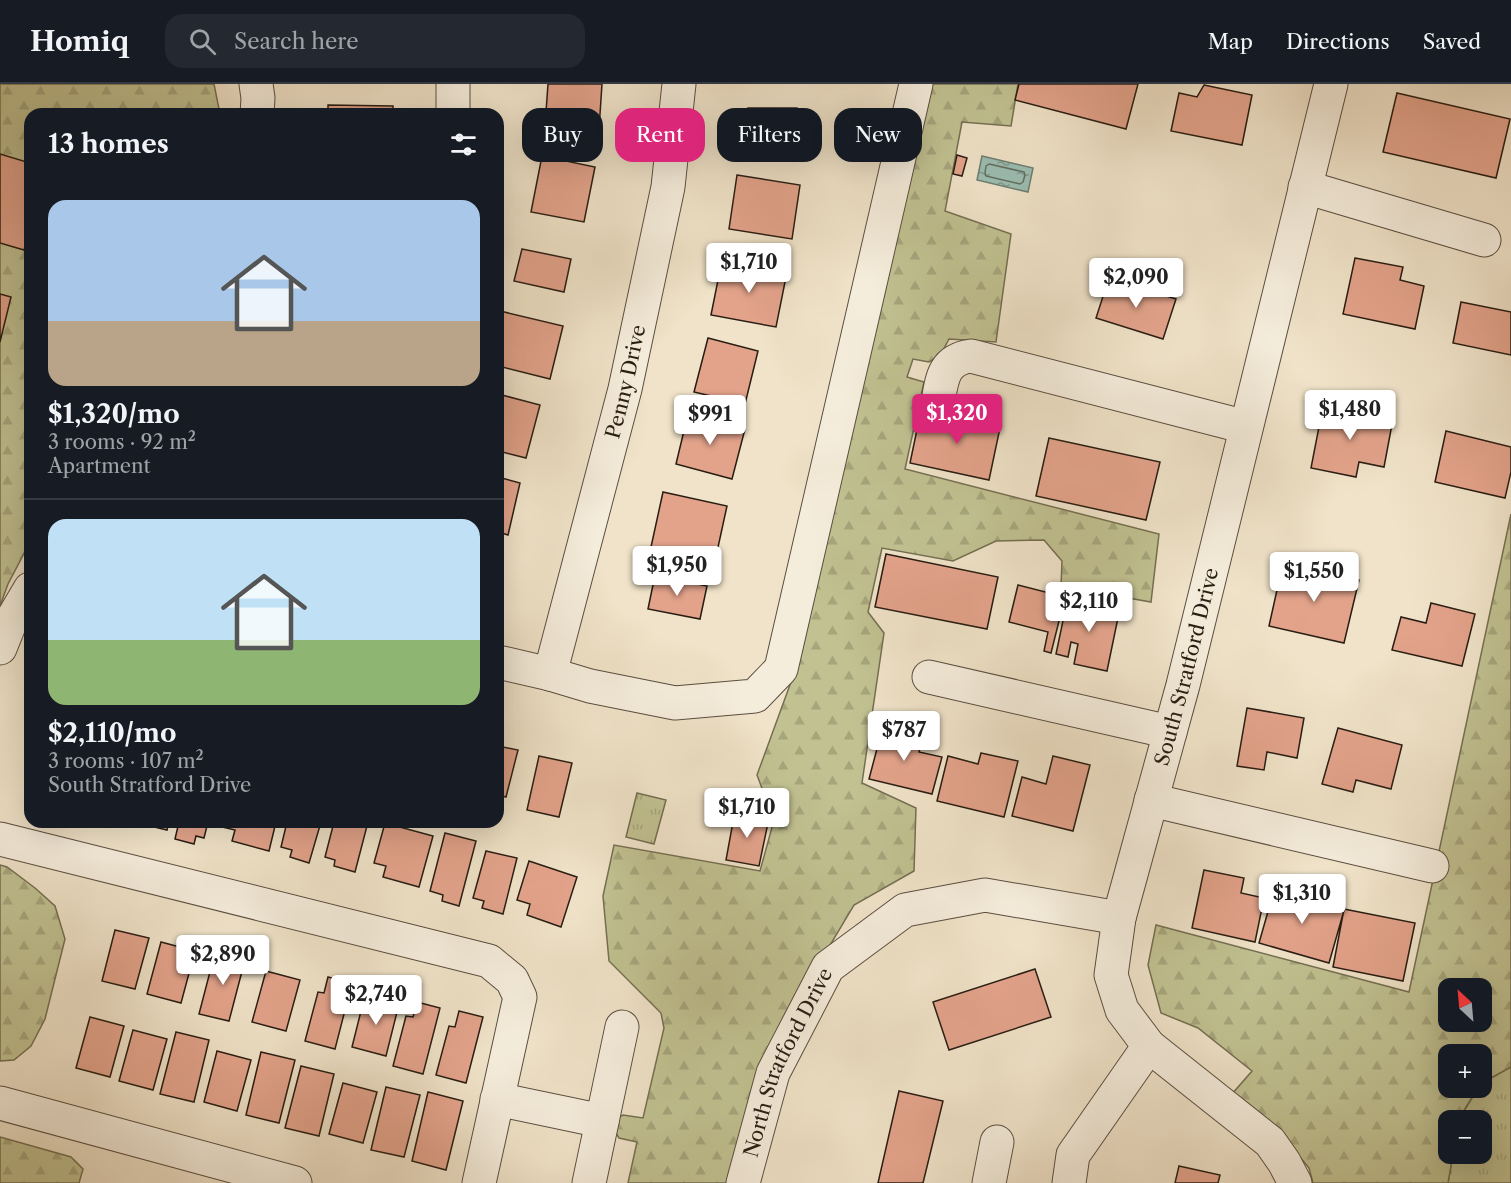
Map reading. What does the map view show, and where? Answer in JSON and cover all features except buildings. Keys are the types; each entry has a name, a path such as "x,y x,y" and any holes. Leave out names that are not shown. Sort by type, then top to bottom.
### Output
{"street":[{"path":"256,84 257,108"},
{"path":"453,84 453,108"},
{"name":"Penny Drive","path":"550,675 630,367 668,187 678,84"},
{"path":"504,664 590,686 675,703 755,696 781,669 916,84"},
{"name":"South Stratford Drive","path":"1295,1183 1270,1142 1149,1046 1122,1010 1111,975 1119,918 1186,674 1331,84"},
{"path":"1305,187 1484,240"},
{"path":"937,408 944,376 950,363 971,356 1246,427"},
{"path":"0,648 10,623 24,599"},
{"path":"929,677 1170,732"},
{"path":"1151,800 1432,866"},
{"path":"0,839 489,961 512,980 520,997 479,1183"},
{"name":"North Stratford Drive","path":"743,1183 773,1073 828,967 905,909 985,895 1119,918"},
{"path":"589,1183 622,1027"},
{"path":"1069,1183 1073,1155 1149,1046"},
{"path":"497,1099 602,1121"},
{"path":"0,1103 295,1183"},
{"path":"989,1183 997,1142"}],"green space":[{"path":"0,84 214,84 219,108 24,108 24,553 8,584 0,606"},
{"path":"926,84 1018,84 1011,126 962,122 945,211 1011,234 996,342 949,339 940,356 929,362 913,359 907,377 924,382 905,469 1159,534 1151,602 1061,586 1062,561 1044,540 996,541 953,561 882,548 868,612 884,633 862,783 916,808 914,871 854,905 790,1012 738,1183 628,1183 637,1142 619,1138 616,1133 619,1117 623,1115 643,1118 664,1028 661,1013 609,961 603,896 614,845 760,871 774,820 757,775 791,682 908,162 922,162 921,108"},
{"path":"1511,514 1511,1067 1492,1077 1492,1044 1438,1044 1438,1098 1472,1098 1464,1110 1438,1110 1438,1164 1451,1164 1448,1183 1313,1183 1309,1168 1283,1136 1232,1094 1252,1071 1198,1028 1161,1013 1148,965 1156,925 1409,992"},
{"path":"637,793 666,800 654,844 626,837"},
{"path":"0,865 7,867 55,906 65,939 45,1019 31,1046 14,1060 0,1061"},
{"path":"1511,1067 1511,1183 1448,1183 1451,1164 1492,1164 1492,1110 1464,1110 1472,1098 1492,1098 1492,1077"},
{"path":"0,1137 71,1157 83,1169 79,1183 0,1183"}],"water":[{"path":"982,156 1033,168 1028,192 977,180"}]}
